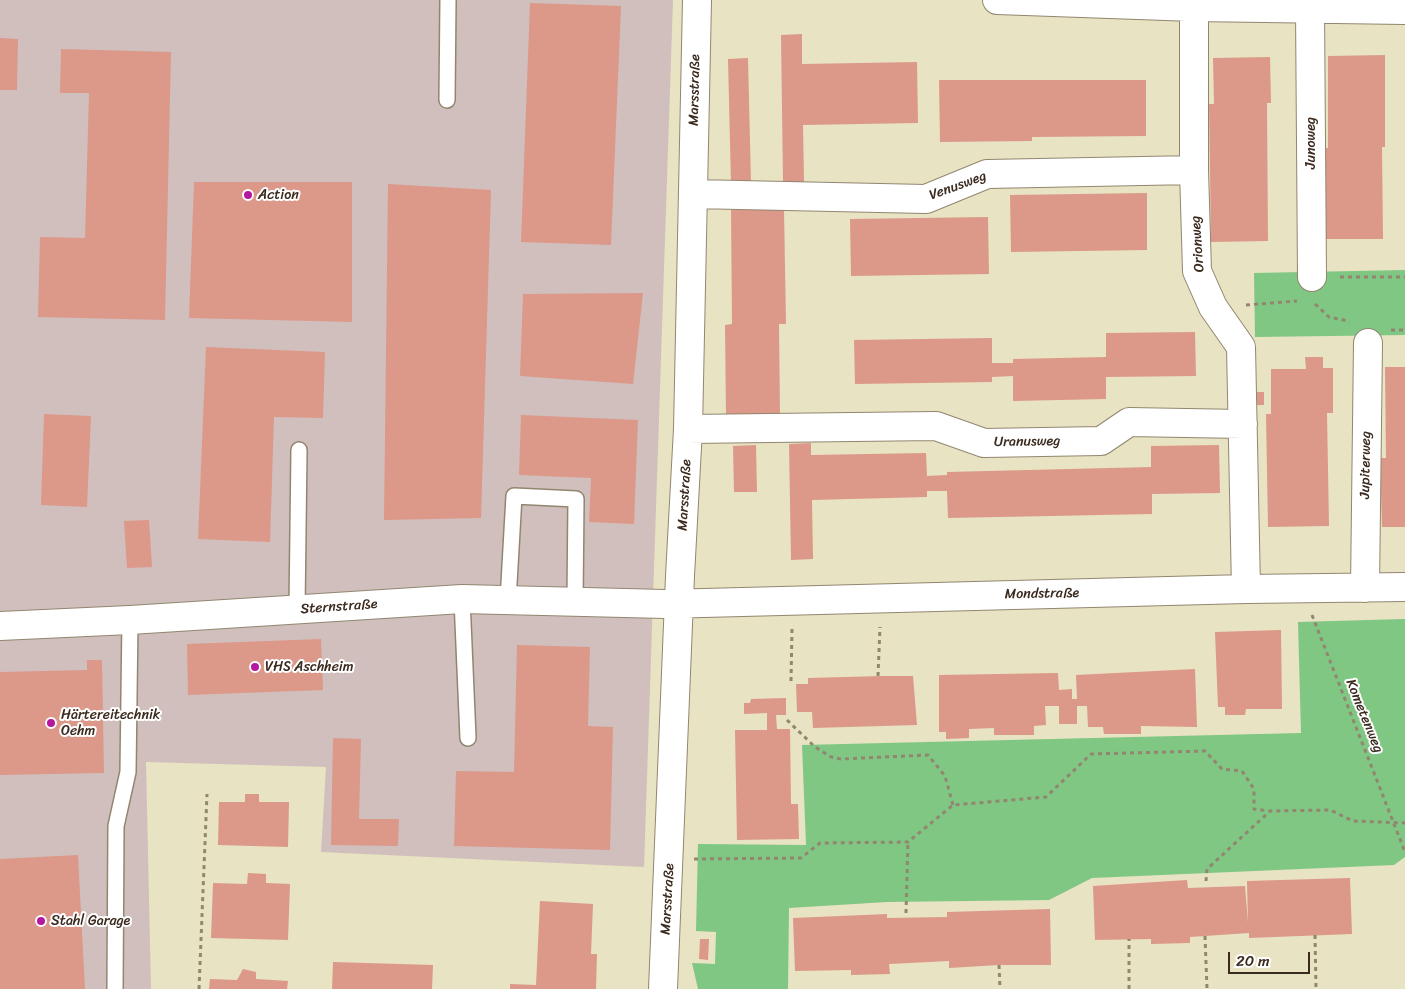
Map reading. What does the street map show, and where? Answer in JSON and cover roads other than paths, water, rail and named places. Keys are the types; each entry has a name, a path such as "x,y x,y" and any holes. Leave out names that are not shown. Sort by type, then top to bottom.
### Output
{"street":[{"name":"Marsstraße","path":"663,989 688,429 697,0"},
{"path":"996,0 1194,7 1405,10"},
{"name":"Orionweg","path":"1194,7 1196,271 1213,308 1241,347 1246,589"},
{"name":"Junoweg","path":"1310,9 1311,289"},
{"name":"Venusweg","path":"693,194 926,199 987,174 1194,170"},
{"name":"Jupiterweg","path":"1362,335 1365,588"},
{"name":"Uranusweg","path":"688,429 936,426 984,442 1101,441 1129,422 1243,424"},
{"name":"Mondstraße","path":"679,604 1246,589 1405,587"},
{"name":"Sternstraße","path":"0,626 130,620 462,599 679,604"}],"lane":[{"path":"448,0 448,100"},
{"path":"297,610 300,450"},
{"path":"508,601 514,496 576,499 575,602"},
{"path":"462,599 468,738"},
{"path":"115,989 116,826 128,772 130,620"}],"place":[{"name":"Action","path":"248,195"},
{"name":"VHS Aschheim","path":"255,667"},
{"name":"Härtereitechnik Oehm","path":"51,723"},
{"name":"Stahl Garage","path":"41,921"}]}
